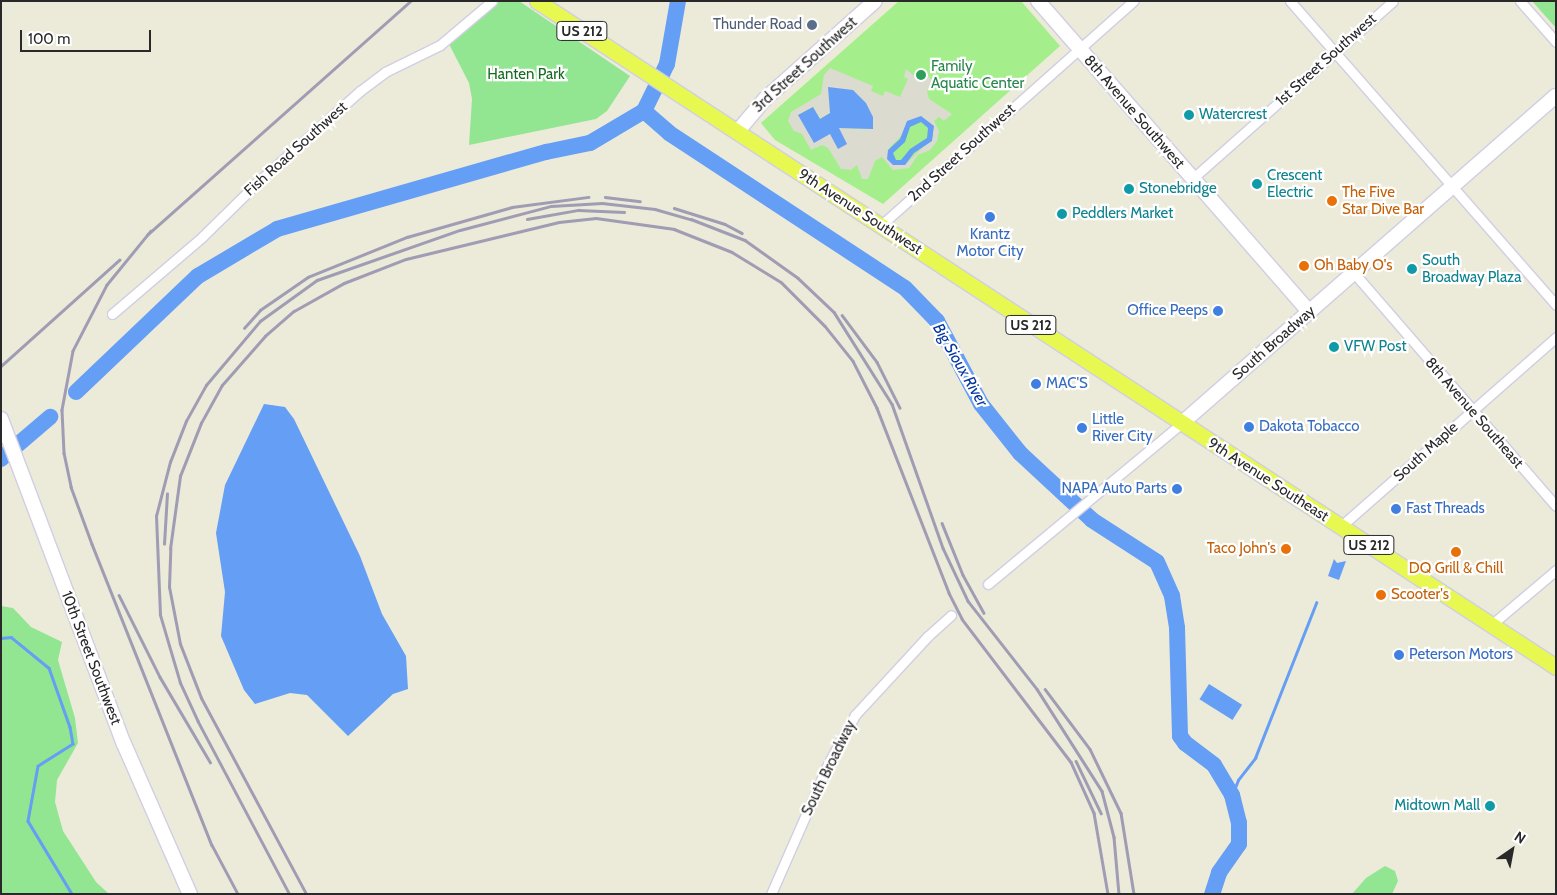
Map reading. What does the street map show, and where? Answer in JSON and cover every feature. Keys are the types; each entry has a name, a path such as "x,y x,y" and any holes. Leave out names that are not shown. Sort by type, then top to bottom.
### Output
{"main road":[{"name":"9th Avenue Southwest","path":"537,1 1182,423"},
{"name":"9th Avenue Southeast","path":"1182,423 1556,667"}],"street":[{"name":"Fish Road Southwest","path":"112,314 202,237 260,180 360,91 385,72 440,45 492,1"},
{"name":"3rd Street Southwest","path":"737,132 765,99 875,1"},
{"name":"8th Avenue Southwest","path":"1038,1 1309,312"},
{"name":"2nd Street Southwest","path":"880,226 1133,1"},
{"path":"1290,1 1556,305"},
{"name":"1st Street Southwest","path":"1192,179 1393,1"},
{"path":"1520,1 1556,42"},
{"name":"South Broadway","path":"988,584 1064,523 1182,423 1556,96"},
{"name":"8th Avenue Southeast","path":"1354,273 1556,506"},
{"name":"South Maple","path":"1340,527 1556,337"},
{"name":"10th Street Southwest","path":"1,418 124,744 190,894"},
{"path":"1491,625 1556,570"},
{"name":"South Broadway","path":"772,894 829,762 855,715 928,636 951,615"}],"green space":[{"name":"Hanten Park","path":"498,1 519,1 630,76 607,111 596,119 469,145 472,99 469,83 449,44"},
{"name":"Family Aquatic Center","path":"899,1 1021,1 1060,46 883,204 775,140 761,123"},
{"path":"1532,1 1556,1 1556,28"},
{"path":"1,606 13,608 31,627 62,642 58,660 75,718 78,743 57,780 55,802 63,831 96,882 109,894 1,894"},
{"path":"1385,866 1395,871 1398,881 1392,894 1352,894 1366,878"}],"shaded area":[{"path":"830,68 873,86 871,91 883,96 885,91 900,97 908,79 904,77 906,69 914,76 927,74 933,82 927,91 929,99 952,114 944,121 939,117 934,121 939,131 937,141 930,150 918,155 909,168 893,170 882,157 875,161 868,179 862,179 857,165 851,170 841,169 828,148 822,145 811,150 802,134 794,131 788,121 791,112 821,94 824,75","holes":["813,107 820,119 830,113 873,129 839,128 798,115","921,116 934,136 905,165 893,165 890,147"]}],"water":[{"path":"828,87 853,90 866,103 873,117 873,129 839,128 847,144 838,149 830,134 814,143 798,115 813,107 820,119 830,113"},
{"path":"921,116 934,126 932,141 914,153 905,165 893,165 887,159 888,150 900,139 907,121","holes":["921,122 928,128 927,138 910,149 901,160 896,160 893,153 905,142 910,127"]},
{"path":"264,404 285,407 294,419 360,556 382,614 406,656 408,689 393,694 348,736 307,695 290,693 255,704 244,690 221,636 225,592 216,533 225,485"},
{"path":"1334,559 1337,563 1346,561 1339,580 1328,576"},
{"path":"1209,684 1242,705 1233,720 1199,699"}],"waterway":[{"name":"Big Sioux River","path":"644,111 667,64 678,1"},
{"name":"Big Sioux River","path":"644,111 669,133 905,288 937,321 981,404 1020,453 1092,520 1157,562 1172,596 1177,628 1180,736 1185,743 1214,765 1232,795 1239,823 1239,844 1219,873 1212,894"},
{"path":"76,392 198,276 277,229 546,152 590,143 644,111"},
{"path":"1,459 50,417"},
{"path":"1232,795 1238,780 1255,758 1316,603"},
{"path":"1,638 11,637 49,668 70,727 73,744 38,766 28,821 72,894"}],"railway":[{"path":"147,235 411,1"},
{"path":"244,328 260,310 308,277 407,237 512,207 588,197"},
{"path":"605,197 640,201"},
{"path":"289,894 198,722 180,683 160,615 156,516 170,462 186,421 206,385 260,321 317,280 460,230 551,206 602,203 655,209 691,219 745,240 798,278 834,312 892,404 943,548 968,601 1037,689 1102,791 1114,837 1119,894"},
{"path":"674,208 725,224 742,233"},
{"path":"527,219 578,210 624,212"},
{"path":"306,894 201,698 180,644 169,587 170,549 180,476 201,423 222,385 265,336 294,311 344,283 406,259 559,222 596,218 674,229 732,252 781,282 825,326 853,361 877,408 949,593 962,619 1071,762 1094,813 1108,894"},
{"path":"151,231 107,285 73,351 62,410 64,453 71,487 92,544 212,845 238,894"},
{"path":"1,366 119,260"},
{"path":"842,315 877,362 900,408"},
{"path":"164,544 167,494"},
{"path":"942,523 963,575 984,613"},
{"path":"119,595 160,677 210,762"},
{"path":"1045,689 1090,749 1121,813 1134,894"},
{"path":"1076,761 1101,813"}],"place":[{"name":"Thunder Road","path":"812,25"},
{"name":"Family Aquatic Center","path":"921,75"},
{"name":"Watercrest","path":"1189,115"},
{"name":"Crescent Electric","path":"1257,184"},
{"name":"Stonebridge","path":"1129,189"},
{"name":"The Five Star Dive Bar","path":"1332,201"},
{"name":"Peddlers Market","path":"1062,214"},
{"name":"Krantz Motor City","path":"990,217"},
{"name":"Oh Baby O's","path":"1304,266"},
{"name":"South Broadway Plaza","path":"1412,269"},
{"name":"Office Peeps","path":"1218,311"},
{"name":"VFW Post","path":"1334,347"},
{"name":"MAC'S","path":"1036,384"},
{"name":"Dakota Tobacco","path":"1249,427"},
{"name":"Little River City","path":"1082,428"},
{"name":"NAPA Auto Parts","path":"1177,489"},
{"name":"Fast Threads","path":"1396,509"},
{"name":"Taco John's","path":"1286,549"},
{"name":"DQ Grill & Chill","path":"1456,552"},
{"name":"Scooter's","path":"1381,595"},
{"name":"Peterson Motors","path":"1399,655"},
{"name":"Midtown Mall","path":"1490,806"}]}
